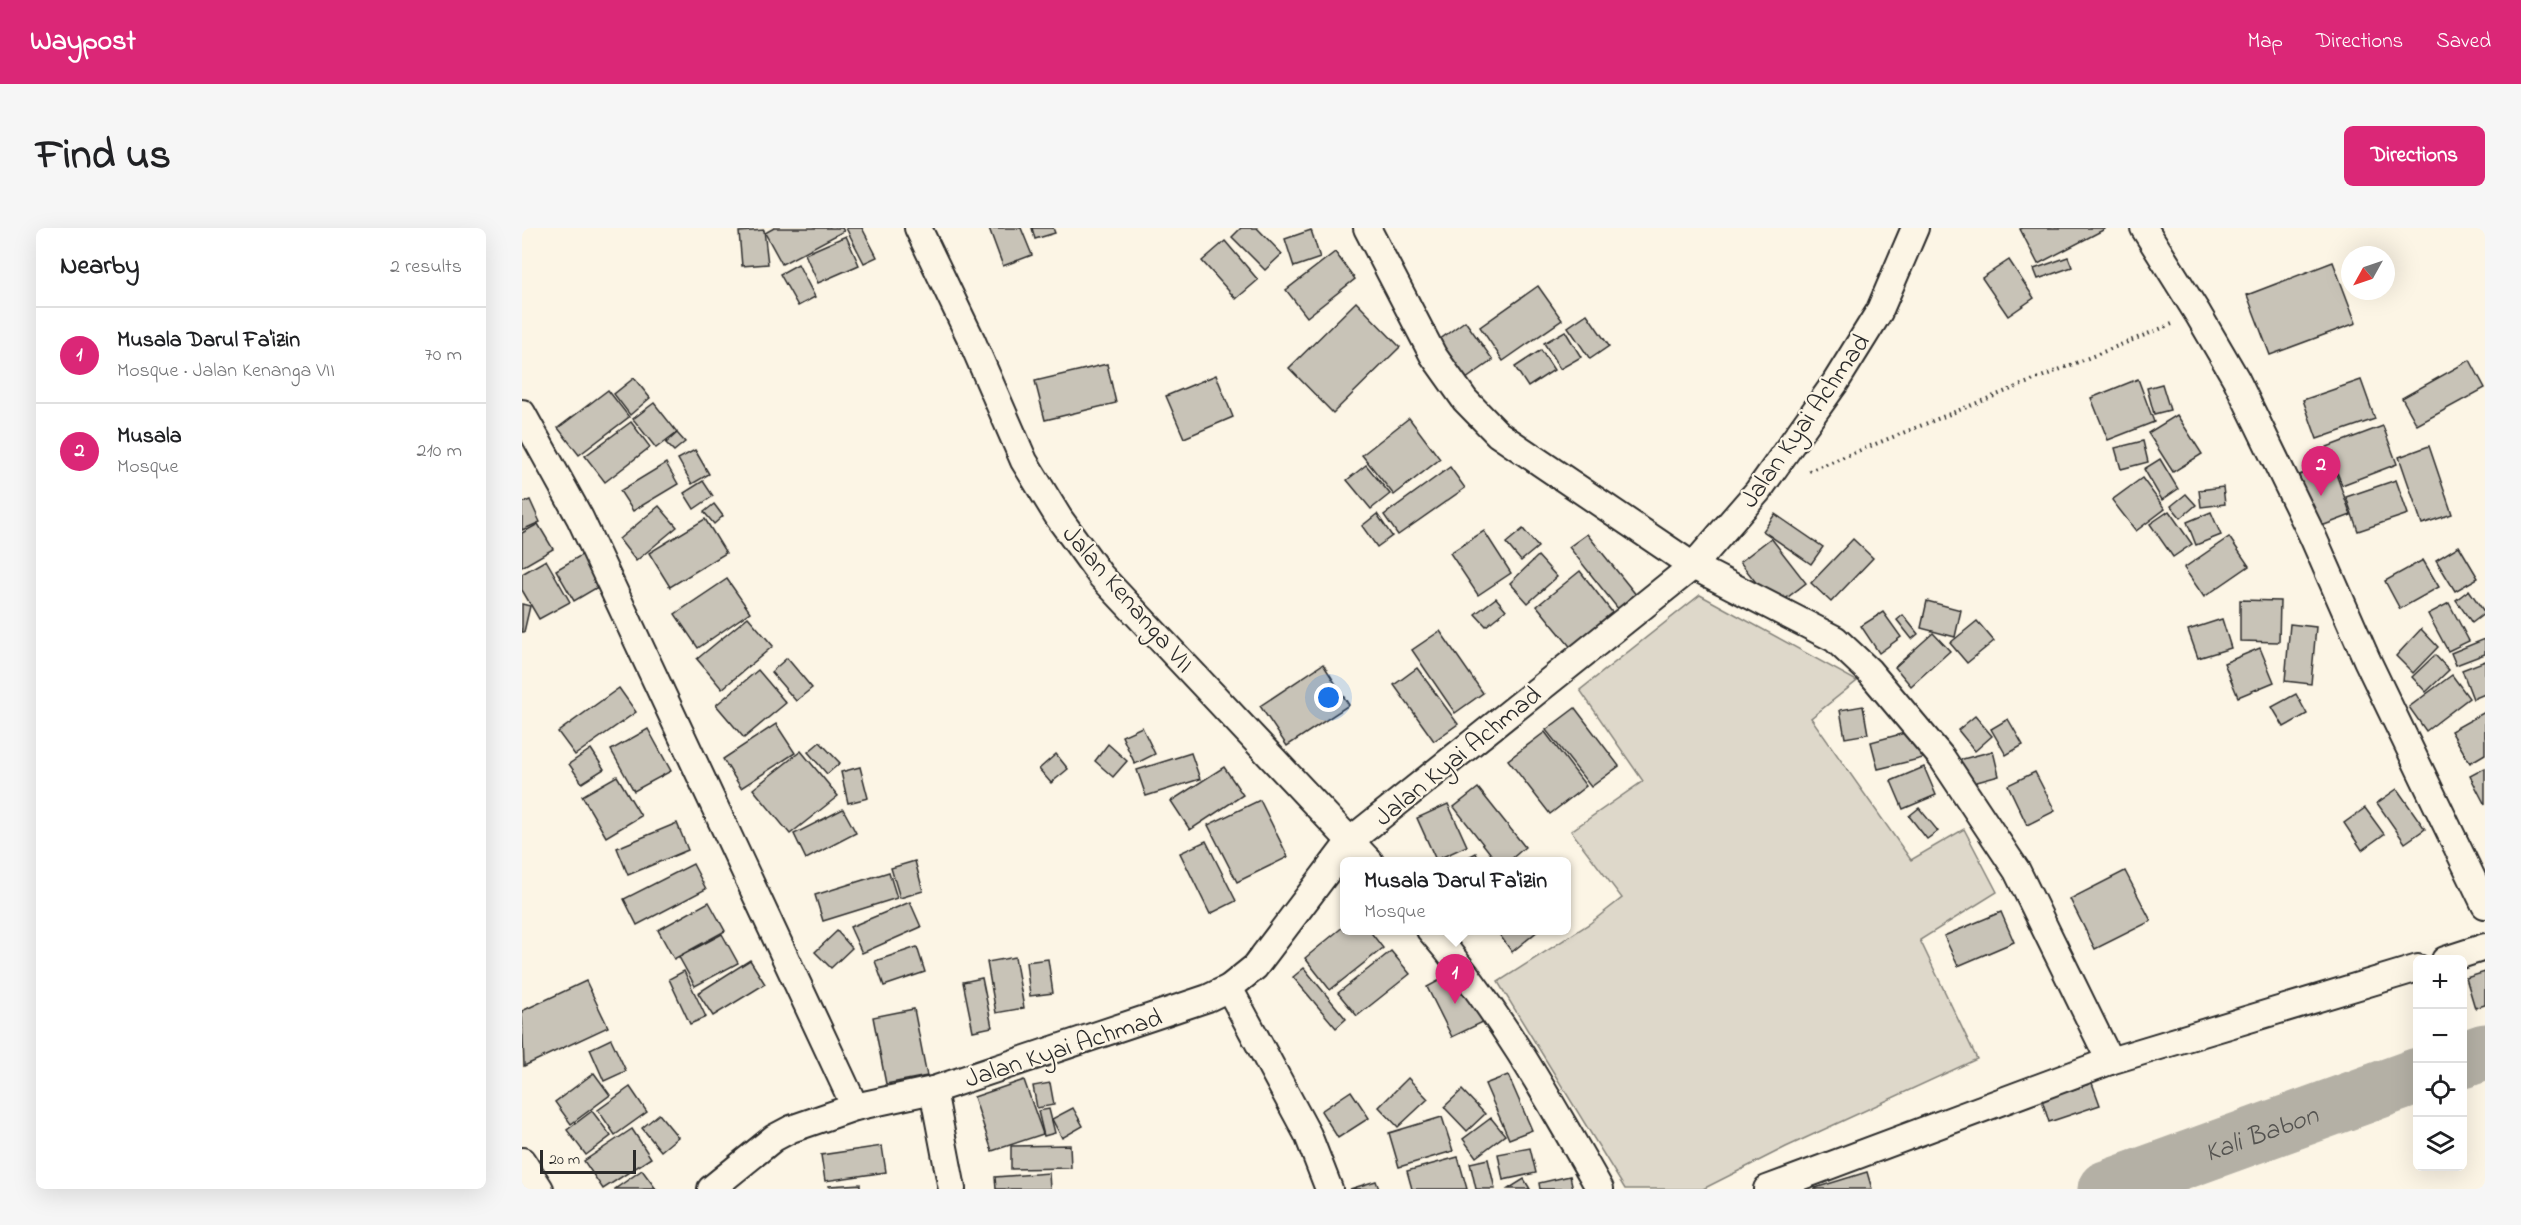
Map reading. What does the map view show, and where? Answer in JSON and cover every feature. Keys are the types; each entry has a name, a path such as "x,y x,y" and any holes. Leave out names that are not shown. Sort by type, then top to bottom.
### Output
{"street":[{"name":"Jalan Kenanga VII","path":"918,228 971,339 1024,461 1059,518 1101,576 1366,857"},
{"path":"1367,228 1433,354 1473,409 1498,434 1693,566 1834,639 1869,671 1942,758 2017,872 2110,1061"},
{"name":"Jalan Kyai Achmad","path":"711,1189 774,1138 791,1129 855,1107 933,1090 1208,998 1229,988 1255,967 1351,840 1693,566 1758,491 1835,383 1879,312 1915,228"},
{"path":"2144,228 2236,379 2313,537 2367,660 2485,905"},
{"path":"522,413 580,518 855,1107"},
{"path":"1434,935 1458,962 1527,1063 1600,1189"},
{"path":"2460,955 2485,947"},
{"path":"1767,1189 2110,1061 2413,970"},
{"path":"1229,988 1308,1135 1329,1189"},
{"path":"933,1090 952,1189"},
{"path":"522,1161 540,1189"}],"path":[{"path":"1802,474 2198,314"}],"shaded area":[{"path":"1700,595 1857,681 1811,718 1911,860 1964,829 1997,892 1920,940 1977,1059 1786,1147 1703,1189 1625,1189 1498,982 1589,924 1622,898 1571,831 1643,781 1580,690"}],"building":[{"path":"774,228 842,228 844,231 782,264 765,233"},
{"path":"846,228 862,228 877,257 864,263"},
{"path":"989,228 1021,228 1032,255 1003,266"},
{"path":"1032,228 1053,228 1055,233 1035,239"},
{"path":"1241,228 1257,228 1282,254 1265,270 1232,237"},
{"path":"2020,229 2105,229 2038,264"},
{"path":"764,230 768,264 742,266 739,232"},
{"path":"1311,230 1320,258 1294,267 1285,239"},
{"path":"846,236 859,265 818,283 805,254"},
{"path":"1225,241 1258,280 1236,299 1202,261"},
{"path":"1335,252 1355,279 1307,317 1286,290"},
{"path":"2068,257 2072,267 2038,279 2034,269"},
{"path":"2009,260 2034,298 2008,316 1982,278"},
{"path":"2333,262 2341,283 2341,300 2347,300 2356,323 2270,355 2247,295"},
{"path":"798,264 815,297 798,306 780,274"},
{"path":"1538,286 1562,320 1503,361 1480,327"},
{"path":"1356,302 1400,347 1333,413 1289,368"},
{"path":"1587,314 1609,346 1590,359 1568,327"},
{"path":"1465,321 1493,360 1466,379 1439,340"},
{"path":"1565,331 1581,357 1560,369 1544,343"},
{"path":"1541,350 1554,370 1528,387 1515,367"},
{"path":"2470,360 2485,388 2417,425 2402,398"},
{"path":"1107,364 1116,403 1045,420 1035,381"},
{"path":"1216,375 1233,417 1184,438 1166,396"},
{"path":"634,378 650,398 630,415 614,394"},
{"path":"2138,379 2154,422 2108,440 2091,398"},
{"path":"2361,380 2375,419 2317,439 2303,400"},
{"path":"2162,384 2170,410 2154,414 2147,388"},
{"path":"608,390 629,417 579,455 558,428"},
{"path":"654,403 677,432 656,448 633,419"},
{"path":"2177,415 2202,454 2173,472 2148,433"},
{"path":"1409,418 1440,459 1394,495 1362,455"},
{"path":"631,422 650,447 605,482 585,456"},
{"path":"2383,426 2397,464 2342,485 2327,447"},
{"path":"677,433 685,442 674,451 666,443"},
{"path":"2143,441 2148,462 2121,469 2115,448"},
{"path":"2429,446 2452,514 2422,524 2399,457"},
{"path":"695,450 709,474 692,484 678,459"},
{"path":"2160,459 2178,489 2162,500 2144,469"},
{"path":"666,463 678,484 633,511 620,491"},
{"path":"2332,463 2351,515 2311,530 2291,478"},
{"path":"1366,465 1390,494 1371,509 1347,480"},
{"path":"1450,467 1465,488 1398,535 1384,515"},
{"path":"2142,478 2165,509 2136,531 2112,500"},
{"path":"2396,480 2408,514 2358,531 2346,497"},
{"path":"703,481 713,496 694,509 684,493"},
{"path":"2223,487 2225,504 2201,507 2199,490"},
{"path":"2186,494 2196,505 2181,518 2171,506"},
{"path":"530,500 540,522 522,530 522,503"},
{"path":"714,504 723,516 714,524 704,512"},
{"path":"659,506 677,527 636,561 619,539"},
{"path":"2169,511 2192,544 2173,557 2150,524"},
{"path":"2211,512 2221,535 2196,545 2187,522"},
{"path":"1377,514 1392,536 1377,547 1362,526"},
{"path":"1775,514 1823,547 1811,564 1763,531"},
{"path":"705,519 726,553 670,587 649,553"},
{"path":"538,524 553,549 522,567 522,533"},
{"path":"1523,529 1538,547 1521,561 1506,543"},
{"path":"1484,531 1511,573 1478,595 1450,553"},
{"path":"1587,534 1637,596 1619,610 1569,547"},
{"path":"2229,537 2249,566 2204,597 2184,568"},
{"path":"1771,538 1806,583 1775,607 1740,562"},
{"path":"1853,539 1873,558 1831,602 1811,583"},
{"path":"2459,546 2478,578 2455,591 2436,560"},
{"path":"590,550 608,581 574,601 556,570"},
{"path":"1538,556 1557,577 1528,603 1510,583"},
{"path":"546,560 570,602 539,619 522,590 522,574"},
{"path":"2423,560 2439,587 2400,609 2385,581"},
{"path":"1580,571 1615,616 1573,650 1537,606"},
{"path":"727,579 750,612 698,648 675,614"},
{"path":"2469,590 2485,613 2472,623 2456,600"},
{"path":"1496,598 1506,610 1486,626 1475,614"},
{"path":"2240,600 2280,601 2279,642 2240,641"},
{"path":"1927,601 1961,610 1955,637 1921,628"},
{"path":"2449,603 2469,641 2448,651 2428,614"},
{"path":"522,604 530,606 524,632 522,632"},
{"path":"1883,612 1901,637 1879,653 1861,626"},
{"path":"1903,615 1918,634 1912,639 1897,620"},
{"path":"748,617 773,646 722,689 697,659"},
{"path":"2222,619 2231,648 2198,658 2188,630"},
{"path":"1977,621 1994,641 1967,663 1950,643"},
{"path":"2290,624 2316,627 2311,684 2285,681"},
{"path":"2421,629 2438,647 2413,673 2396,656"},
{"path":"1440,631 1483,693 1455,713 1412,650"},
{"path":"1933,633 1950,651 1911,686 1895,667"},
{"path":"2485,639 2485,654 2456,665 2451,653"},
{"path":"2260,648 2274,682 2238,697 2224,663"},
{"path":"2435,655 2449,670 2426,692 2412,677"},
{"path":"787,658 812,688 796,701 771,672"},
{"path":"2485,661 2485,694 2473,699 2462,670"},
{"path":"1323,664 1349,705 1287,746 1260,706"},
{"path":"1417,668 1458,724 1434,741 1394,685"},
{"path":"758,670 786,703 744,738 716,705"},
{"path":"2452,675 2469,698 2426,731 2409,707"},
{"path":"619,688 636,712 575,755 558,732"},
{"path":"2296,694 2307,714 2284,727 2272,707"},
{"path":"1863,706 1868,734 1845,738 1840,710"},
{"path":"1575,708 1619,766 1591,787 1546,730"},
{"path":"2485,712 2485,754 2470,763 2451,731"},
{"path":"1975,716 1992,736 1975,751 1958,730"},
{"path":"2008,719 2023,745 2006,755 1991,729"},
{"path":"776,724 795,753 741,788 723,759"},
{"path":"1142,727 1155,754 1135,764 1122,736"},
{"path":"648,729 671,771 634,791 611,750"},
{"path":"1916,730 1923,758 1878,769 1871,742"},
{"path":"1545,732 1586,786 1550,814 1508,760"},
{"path":"820,742 840,763 827,774 808,752"},
{"path":"1108,744 1127,761 1113,777 1095,761"},
{"path":"591,749 604,769 582,783 569,764"},
{"path":"801,751 838,796 790,834 753,789"},
{"path":"1993,751 1999,776 1966,785 1959,760"},
{"path":"1191,753 1200,779 1146,796 1137,770"},
{"path":"1056,754 1068,769 1051,783 1039,769"},
{"path":"860,767 868,798 848,803 841,772"},
{"path":"1224,767 1243,795 1190,830 1171,801"},
{"path":"1924,767 1936,795 1903,809 1891,781"},
{"path":"2485,768 2485,805 2470,776"},
{"path":"2035,772 2055,811 2027,825 2008,785"},
{"path":"617,776 641,816 606,837 582,796"},
{"path":"1478,788 1525,847 1514,857 1493,857 1454,807"},
{"path":"2397,789 2425,829 2405,843 2377,803"},
{"path":"1260,800 1288,857 1237,882 1208,825"},
{"path":"1448,804 1467,846 1443,857 1435,857 1417,818"},
{"path":"1919,808 1938,831 1927,839 1909,816"},
{"path":"2365,808 2384,834 2362,850 2344,823"},
{"path":"843,809 856,833 806,859 794,834"},
{"path":"677,823 688,850 628,875 617,848"},
{"path":"1206,841 1236,901 1210,914 1180,853"},
{"path":"915,861 923,891 900,898 891,868"},
{"path":"693,864 706,889 637,925 624,899"},
{"path":"2125,871 2151,921 2095,949 2070,899"},
{"path":"889,872 897,898 823,921 815,895"},
{"path":"709,902 725,931 674,959 658,930"},
{"path":"910,902 921,927 862,953 850,927"},
{"path":"2001,912 2014,942 1958,966 1944,936"},
{"path":"1340,929 1340,935 1373,935 1383,948 1330,990 1305,958"},
{"path":"837,931 852,948 831,968 815,952"},
{"path":"722,934 738,963 695,986 679,957"},
{"path":"1500,935 1533,935 1512,952"},
{"path":"917,947 925,972 884,986 875,961"},
{"path":"1391,951 1410,974 1357,1016 1338,993"},
{"path":"1015,957 1024,1008 996,1013 987,962"},
{"path":"1048,959 1053,993 1030,996 1026,962"},
{"path":"750,960 765,984 713,1016 698,993"},
{"path":"1304,968 1346,1019 1336,1028 1293,977"},
{"path":"684,971 706,1017 690,1024 669,979"},
{"path":"1457,971 1483,1022 1452,1037 1427,987"},
{"path":"2485,972 2485,1005 2475,1008 2467,978"},
{"path":"982,978 992,1027 973,1031 963,982"},
{"path":"586,981 608,1027 524,1066 522,1011"},
{"path":"914,1009 927,1076 886,1084 873,1017"},
{"path":"611,1039 626,1071 604,1081 590,1049"},
{"path":"594,1073 610,1095 571,1124 555,1102"},
{"path":"1508,1075 1532,1130 1509,1139 1485,1084"},
{"path":"1408,1078 1428,1099 1398,1127 1379,1107"},
{"path":"1024,1080 1043,1134 992,1151 974,1097"},
{"path":"1050,1083 1054,1105 1037,1108 1033,1086"},
{"path":"2092,1083 2100,1105 2049,1122 2042,1100"},
{"path":"630,1087 647,1112 615,1135 598,1110"},
{"path":"1462,1090 1485,1114 1467,1131 1444,1107"},
{"path":"1351,1091 1369,1118 1338,1138 1321,1111"},
{"path":"1073,1108 1083,1126 1062,1138 1052,1119"},
{"path":"1049,1109 1055,1133 1044,1136 1038,1111"},
{"path":"592,1111 611,1136 586,1155 567,1130"},
{"path":"659,1114 678,1137 661,1151 642,1128"},
{"path":"1442,1117 1453,1151 1399,1167 1389,1133"},
{"path":"1491,1118 1505,1135 1476,1157 1463,1139"},
{"path":"632,1129 651,1158 603,1189 584,1161"},
{"path":"1070,1145 1071,1168 1011,1169 1011,1146"},
{"path":"882,1146 886,1172 825,1181 821,1155"},
{"path":"1530,1148 1536,1173 1503,1180 1498,1154"},
{"path":"1458,1157 1467,1189 1412,1189 1407,1171"},
{"path":"1488,1159 1495,1189 1476,1189 1470,1163"},
{"path":"642,1170 656,1189 615,1189"},
{"path":"1867,1172 1872,1189 1815,1189 1815,1188"},
{"path":"1049,1173 1050,1189 996,1189 995,1177"},
{"path":"1570,1176 1573,1189 1540,1189 1539,1183"},
{"path":"1524,1179 1530,1189 1508,1189"},
{"path":"1376,1181 1379,1189 1350,1189"},
{"path":"860,1184 860,1189 830,1189 829,1186"}],"waterway":[{"name":"Kali Babon","path":"2467,1058 2485,1052"},
{"name":"Kali Babon","path":"2106,1189 2413,1078"}],"place":[{"name":"Musala","path":"2321,496"},
{"name":"Musala Darul Fa'izin","path":"1455,1004"}]}
